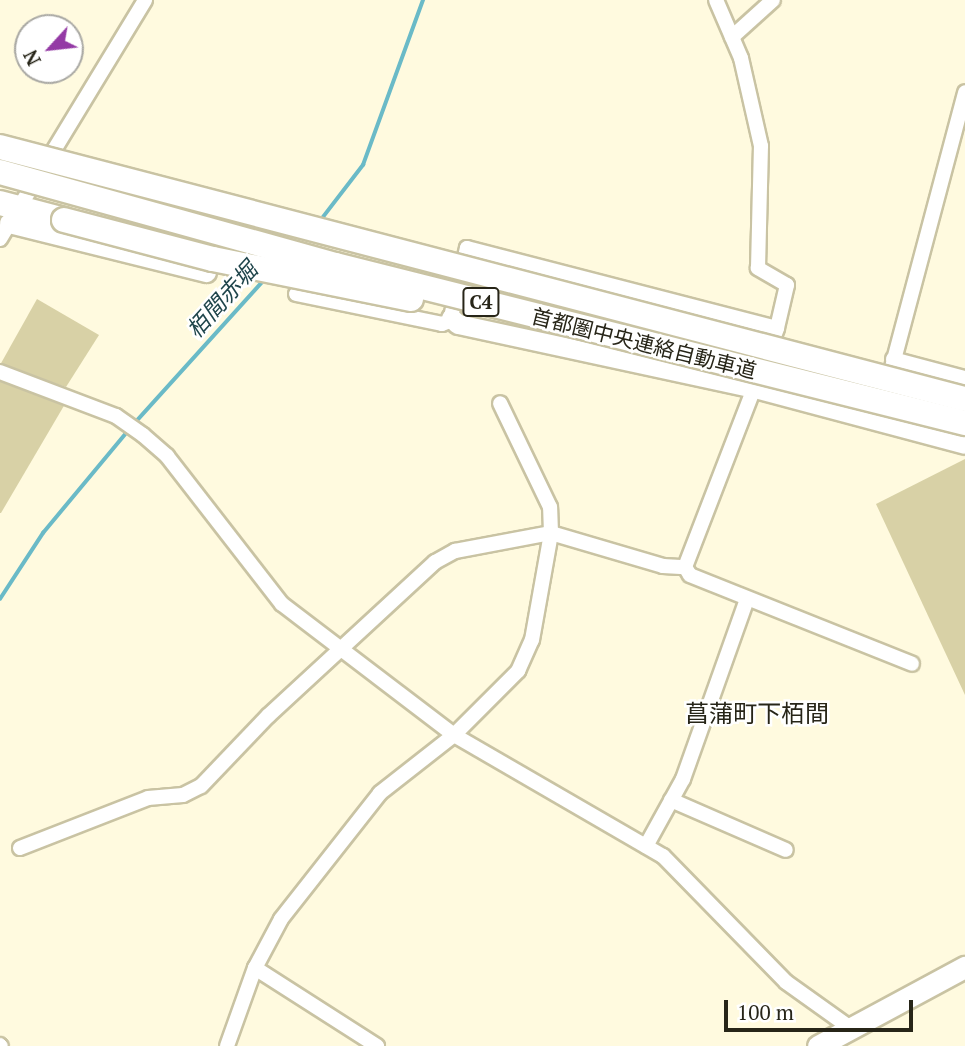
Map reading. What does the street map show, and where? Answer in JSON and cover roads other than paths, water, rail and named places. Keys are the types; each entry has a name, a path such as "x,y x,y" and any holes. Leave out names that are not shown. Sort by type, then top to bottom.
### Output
{"highway":[{"path":"0,130 282,223"},
{"name":"首都圏中央連絡自動車道","path":"0,147 282,223 965,398"},
{"name":"首都圏中央連絡自動車道","path":"0,172 574,326 965,423"},
{"path":"9,216 64,220 296,277 574,326"}],"main road":[{"path":"818,1046 965,967"}],"street":[{"path":"145,0 9,216 206,272"},
{"path":"685,567 777,328 787,285 758,268 761,146 732,37 716,0"},
{"path":"732,37 773,0"},
{"path":"879,422 892,359 965,92"},
{"path":"296,294 442,324 451,318 467,248 777,328"},
{"path":"451,318 457,324 755,388 965,444"},
{"path":"892,359 965,378"},
{"path":"0,372 116,416 142,435 167,456 282,604 454,735 646,846 693,882 786,982 849,1027"},
{"path":"227,1046 255,968 281,919 380,793 454,735 518,671 531,640 551,533 550,507 499,403"},
{"path":"20,848 148,798 193,791 268,716 342,652 442,558 461,549 551,533 663,566 685,567"},
{"path":"685,567 690,575 912,664"},
{"path":"646,846 671,800 747,599"},
{"path":"671,800 786,850"},
{"path":"255,968 377,1046"}],"waterway":[{"name":"栢間赤堀","path":"320,221 363,165 423,0"},
{"name":"栢間赤堀","path":"133,425 264,280"},
{"name":"栢間赤堀","path":"0,599 43,533 128,431"}],"district":[{"name":"菖蒲町下栢間","path":"757,714"}]}
